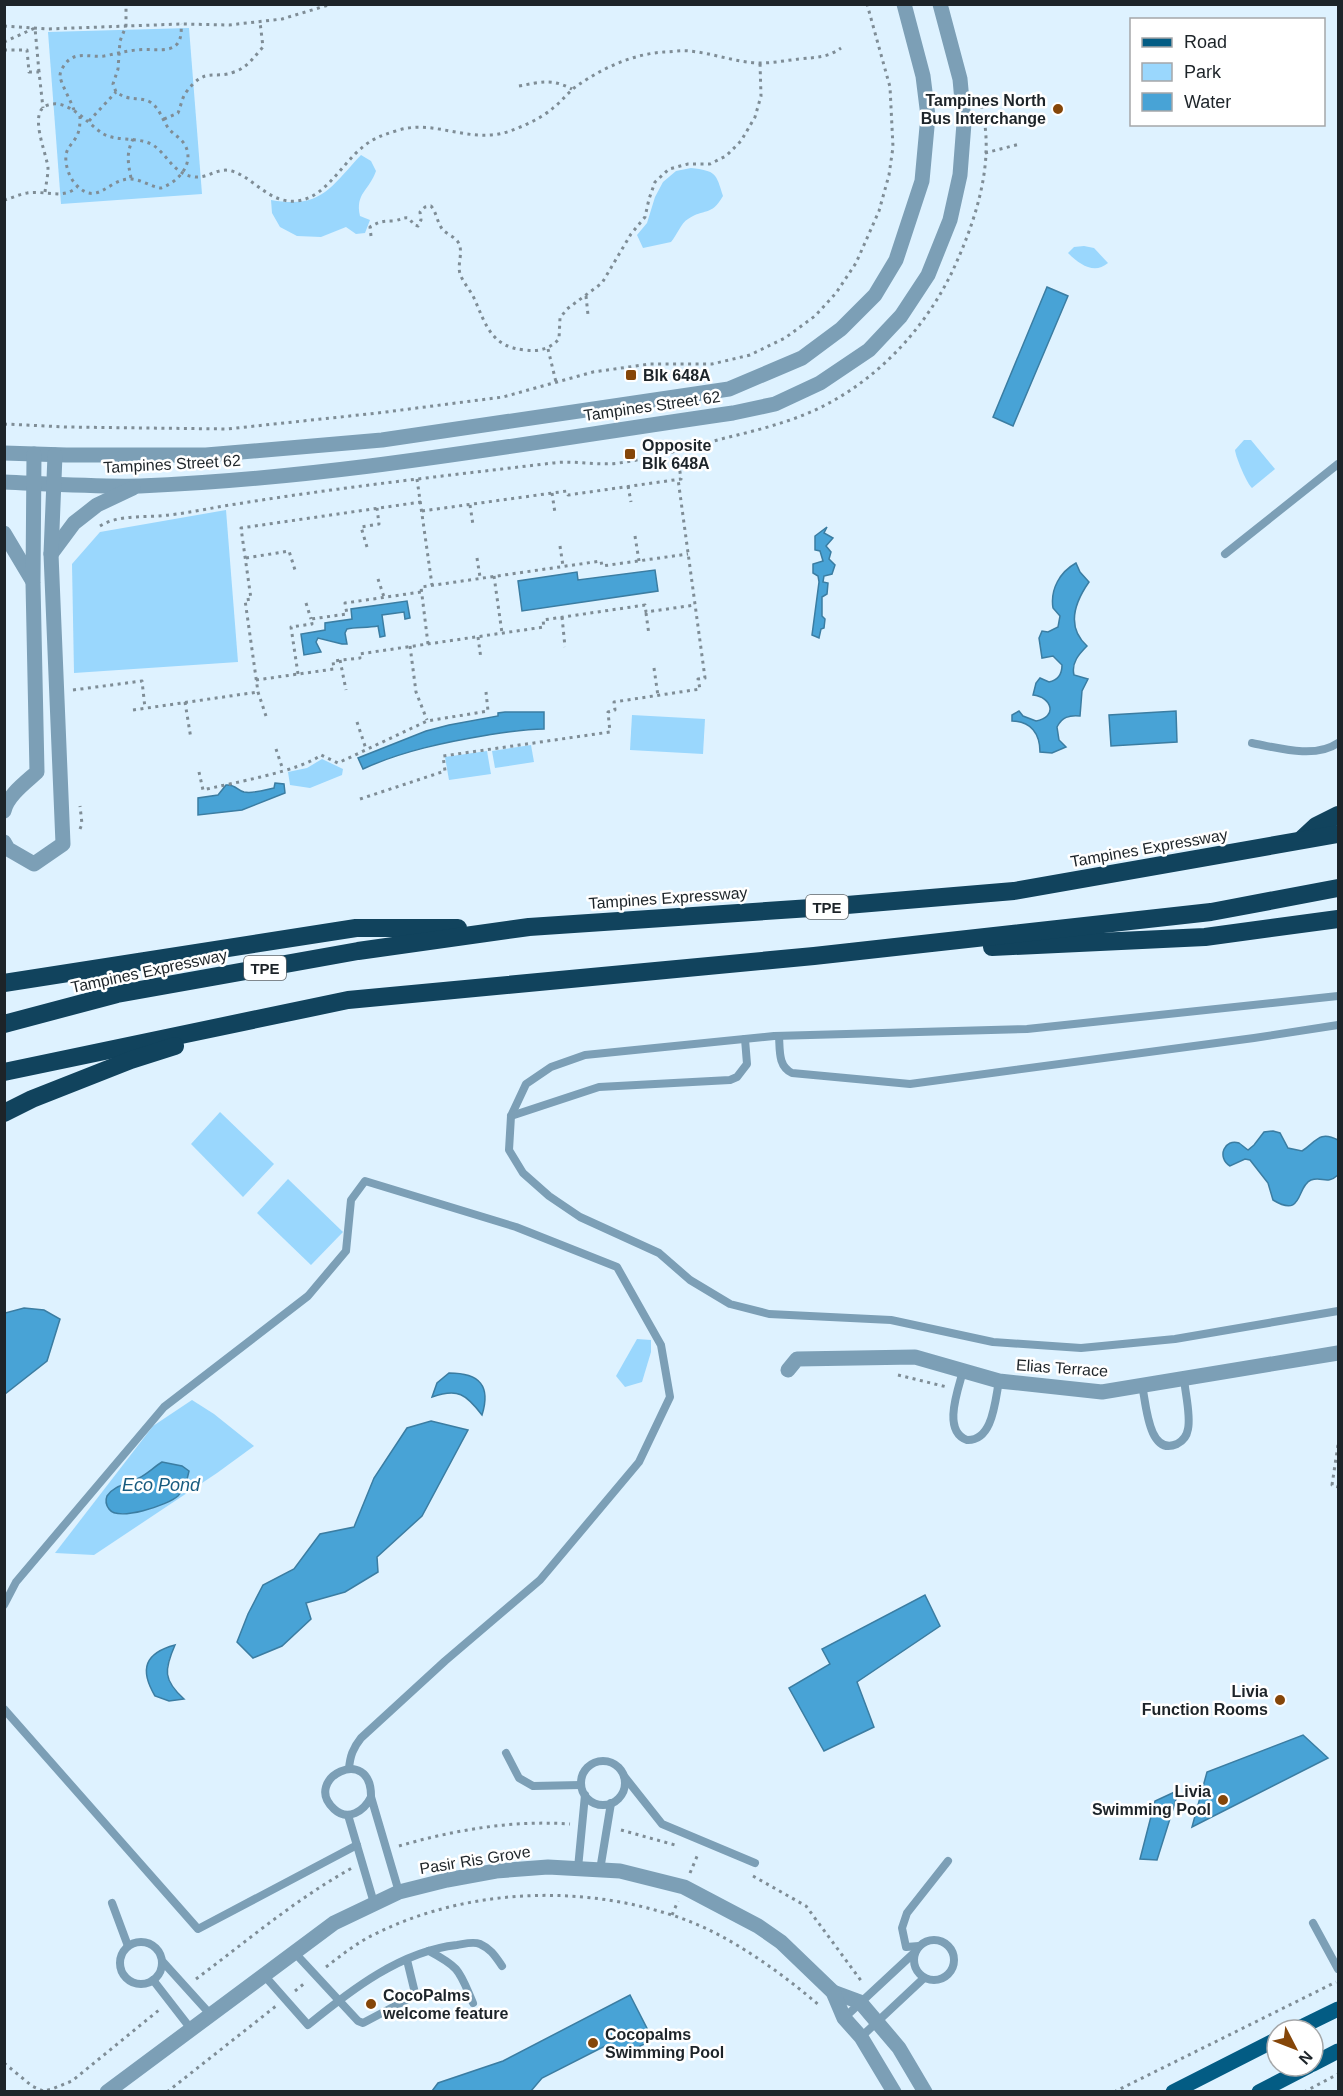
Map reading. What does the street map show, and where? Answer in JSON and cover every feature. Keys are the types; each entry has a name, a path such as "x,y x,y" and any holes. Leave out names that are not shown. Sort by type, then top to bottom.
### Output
{"highway":[{"path":"1300,840 1316,826 1338,815"},
{"name":"Tampines Expressway","path":"4,1024 117,994 358,951 529,927 1014,891 1123,874 1338,834"},
{"path":"4,1072 348,1000 814,956 1210,912 1338,888"},
{"path":"814,956 1205,937 1338,919"},
{"path":"4,983 356,928 529,927"},
{"path":"4,1113 32,1099 131,1060 170,1049 190,1032"}],"main road":[{"path":"1318,2018 1338,2008"},
{"path":"1173,2091 1265,2044"},
{"path":"1259,2091 1285,2078"}],"street":[{"name":"Tampines Street 62","path":"4,453 206,454 382,440 729,388 802,358 842,329 875,295 896,260 922,181 928,116 923,76 904,4"},
{"path":"908,22 913,4"},
{"name":"Tampines Street 62","path":"4,482 138,486 212,482 376,466 734,413 775,404 820,383 869,350 901,316 928,274 950,220 960,175 964,123 960,79 940,4"},
{"path":"4,811 21,788 37,772 33,583 34,454"},
{"path":"4,842 8,849 34,864 63,844 51,554 55,455"},
{"path":"51,554 74,523 97,505 138,486"},
{"path":"4,532 33,583"},
{"path":"36,726 58,724"},
{"name":"Elias Terrace","path":"788,1370 797,1359 915,1357 999,1381 1102,1392 1338,1353"},
{"name":"Pasir Ris Grove","path":"110,2090 334,1923 399,1892 496,1871 548,1867 620,1871 684,1887 758,1926 781,1942 833,1992 844,2018 861,2037 894,2091"},
{"name":"Pasir Ris Grove","path":"833,1992 865,1998 878,2022 899,2048 925,2091"}],"lane":[{"path":"1225,554 1338,464"},
{"path":"1252,743 1301,751 1332,747 1338,743"},
{"path":"1338,996 1027,1029 779,1036 585,1055 551,1067 526,1084 511,1116 509,1150 522,1173 549,1196 580,1217 659,1253 690,1280 730,1304 769,1314 891,1320 993,1342 1081,1347 1175,1339 1338,1311"},
{"path":"779,1036 781,1064 792,1073 910,1084 1338,1025"},
{"path":"511,1116 599,1088 730,1080 741,1073 747,1064 745,1039"},
{"path":"4,1605 16,1582 164,1407 308,1296 324,1278 346,1251 351,1200 365,1181 516,1227 617,1267 661,1345 670,1397 639,1462 540,1580 445,1661 361,1738 350,1758 349,1769"},
{"path":"963,1371 953,1423 957,1434 967,1440 979,1438 987,1429 999,1381"},
{"path":"1142,1385 1151,1431 1159,1442 1171,1445 1183,1440 1189,1428 1184,1378"},
{"path":"4,1709 198,1929 357,1845"},
{"path":"506,1753 519,1778 533,1786 581,1785"},
{"path":"624,1776 625,1786 621,1796 611,1803 602,1805 592,1802 585,1795 581,1785 583,1775 589,1766 599,1761 609,1762 618,1767 662,1824 755,1863"},
{"path":"371,1797 358,1813 348,1815 337,1812 329,1804 325,1793 327,1782 335,1773 349,1769 366,1776 371,1786 371,1797 399,1892"},
{"path":"578,1868 585,1795"},
{"path":"600,1870 611,1803"},
{"path":"348,1815 375,1903"},
{"path":"917,1949 906,1947 902,1928 907,1913 948,1862"},
{"path":"112,1903 128,1946"},
{"path":"1313,1923 1338,1969"},
{"path":"844,2018 917,1949 927,1941 936,1939 951,1948 955,1957 950,1974 942,1979 924,1978 917,1971 914,1962 917,1949"},
{"path":"163,1962 159,1973 153,1980 144,1984 133,1983 124,1977 119,1968 120,1958 128,1946 144,1942 154,1946 163,1962 210,2014"},
{"path":"263,1974 308,2025 338,2001 370,1980 407,1960 445,1946 477,1942 492,1951 502,1966"},
{"path":"429,1951 450,1962 459,1971 473,2003"},
{"path":"294,1952 338,2001 358,2021 363,2023 412,1997 415,1988 407,1960"},
{"path":"861,2037 924,1978"},
{"path":"153,1980 192,2029"}],"path":[{"path":"80,116 77,137 66,155 67,171 77,186 85,192 95,194 121,181 131,179 161,188 170,185 187,165 188,155 185,146 168,127 152,103 142,99 131,100 116,92 113,84 118,69 117,54 126,26 126,4"},
{"path":"4,26 35,28 229,25 282,19 332,4"},
{"path":"4,424 227,429 503,397 593,372 650,364 712,364 750,355 785,338 815,315 836,293 856,263 879,211 889,175 893,147 890,87 867,4"},
{"path":"164,119 178,113 186,92 201,78 209,74 232,74 247,66 263,47 260,22"},
{"path":"75,111 60,78 61,69 67,61 82,54 100,57 144,49 164,51 174,47 182,34 181,24"},
{"path":"4,42 35,28"},
{"path":"35,28 43,108 39,117 38,129 48,171 45,192"},
{"path":"43,108 60,104 75,111 99,132 110,138 133,139 151,144 182,173 195,177 220,170 233,171 271,197 287,201 307,198 326,187 362,147 379,135 408,127 428,127 465,135 500,133 531,121 551,110 572,90 596,73 624,61 660,52 688,51 759,63 830,56 841,48"},
{"path":"4,50 27,50 29,72 39,72"},
{"path":"371,236 370,227 382,220 396,221 409,218 414,225 418,226 421,220 420,212 430,206 436,212 444,231 458,241 461,254 460,274 473,296 486,328 494,337 514,349 530,351 548,348 559,339 560,318 567,309 602,283 631,234 645,217 655,182 669,169 688,164 710,164 726,156 741,141 755,117 761,96 759,63"},
{"path":"519,86 558,82 572,90"},
{"path":"89,121 116,92"},
{"path":"96,529 110,520 170,515 417,479 558,462 616,463 677,451 754,431 806,414 834,401 897,353 925,319 943,290 959,257 982,189 986,124 980,102"},
{"path":"131,179 127,159 133,139"},
{"path":"985,153 1020,144"},
{"path":"4,200 26,193 45,192 55,195 70,193 77,186"},
{"path":"586,296 588,315"},
{"path":"548,348 556,382"},
{"path":"422,511 567,490 568,495 681,479 677,451"},
{"path":"417,479 432,585"},
{"path":"360,799 445,771 443,756 610,732 608,712 615,710 614,702 700,689 698,679 705,678 678,479"},
{"path":"628,486 631,502"},
{"path":"552,493 555,513"},
{"path":"266,716 258,692 245,600 251,599 241,528 421,502"},
{"path":"470,505 473,525"},
{"path":"367,547 361,527 379,524 377,508"},
{"path":"635,536 639,561"},
{"path":"560,546 563,566"},
{"path":"246,558 289,552 295,570"},
{"path":"428,644 421,586 601,561 602,566 688,554"},
{"path":"477,558 480,578"},
{"path":"494,576 502,633"},
{"path":"378,579 384,597"},
{"path":"311,619 347,614 345,603 421,592"},
{"path":"297,674 291,627 312,624 306,603"},
{"path":"256,680 334,669 333,661 360,658 359,654 544,627 543,620 645,605 649,634"},
{"path":"646,612 695,605"},
{"path":"562,617 566,647"},
{"path":"478,637 481,659"},
{"path":"410,646 416,692 427,721"},
{"path":"340,660 346,690"},
{"path":"654,668 657,696"},
{"path":"70,691 142,681 145,708"},
{"path":"134,710 258,692"},
{"path":"199,772 203,790 284,770 315,760 321,755 338,763 427,721 488,711 486,692"},
{"path":"185,702 191,739"},
{"path":"357,722 366,750"},
{"path":"276,748 284,770"},
{"path":"1338,1445 1332,1485 1338,1487"},
{"path":"386,1850 439,1835 495,1826 555,1823 582,1825"},
{"path":"607,1826 676,1846"},
{"path":"186,1987 303,1899 362,1862"},
{"path":"751,1874 806,1906 865,1998"},
{"path":"1114,2091 1338,1981"},
{"path":"4,2063 32,2086 43,2091 52,2089 72,2081 170,2001"},
{"path":"1304,2091 1338,2074"}],"green space":[{"path":"189,28 202,194 61,204 48,32"},
{"path":"361,155 371,161 376,171 359,202 360,216 370,220 365,233 356,234 346,227 321,237 297,236 280,227 272,213 271,200 302,201 323,193"},
{"path":"691,168 706,170 714,174 723,196 719,203 711,210 686,221 671,242 643,248 637,235 647,223 655,197 663,182 676,171"},
{"path":"1074,247 1094,248 1108,263 1097,268 1087,267 1068,253"},
{"path":"1244,440 1251,440 1275,469 1252,488 1247,482 1235,450"},
{"path":"226,510 238,662 74,673 72,564 100,532"},
{"path":"632,715 705,719 703,754 630,750"},
{"path":"531,745 534,762 495,768 492,751"},
{"path":"487,751 491,774 449,780 445,757"},
{"path":"322,759 343,769 342,775 310,788 290,785 288,772 307,768"},
{"path":"220,1112 274,1164 243,1197 191,1144"},
{"path":"288,1179 343,1232 311,1265 257,1213"},
{"path":"637,1339 651,1340 651,1352 642,1382 625,1387 616,1376"},
{"path":"192,1400 214,1414 254,1446 94,1555 55,1553 153,1426"}],"water":[{"path":"1047,287 1068,296 1013,426 993,417"},
{"path":"827,527 824,533 833,538 826,546 831,552 829,559 835,565 832,574 824,576 823,582 828,583 827,594 822,597 822,616 825,619 819,638 812,635 819,582 818,576 813,573 813,564 823,561 820,551 815,550 815,536"},
{"path":"1076,563 1089,582 1080,598 1075,614 1076,631 1087,646 1076,659 1073,671 1074,675 1088,679 1082,691 1080,716 1066,717 1057,727 1059,740 1066,747 1052,753 1040,752 1040,745 1033,730 1024,723 1012,721 1012,715 1019,711 1023,716 1036,721 1043,719 1050,712 1045,699 1033,695 1036,683 1040,678 1049,682 1058,678 1062,665 1053,656 1042,658 1039,638 1042,631 1048,632 1058,627 1060,616 1053,608 1053,594 1061,576"},
{"path":"655,570 658,591 522,611 518,581 577,572 578,580"},
{"path":"407,601 410,618 405,619 404,612 382,615 385,636 380,637 378,626 347,629 345,633 347,644 318,638 316,642 321,652 304,655 301,634 325,630 325,623 352,619 351,609"},
{"path":"1176,711 1177,742 1111,746 1109,715"},
{"path":"544,712 544,729 509,732 440,744 393,757 363,769 358,758 426,731 498,716 498,713"},
{"path":"275,783 284,784 285,793 242,810 198,815 198,798 218,795 226,785 232,785 244,792 259,792 274,788"},
{"path":"1264,1132 1280,1133 1288,1148 1302,1151 1322,1137 1332,1137 1338,1140 1338,1175 1328,1180 1318,1179 1306,1183 1295,1204 1290,1206 1273,1200 1268,1183 1250,1160 1245,1159 1230,1166 1223,1153 1226,1146 1234,1142 1248,1150"},
{"path":"24,1308 44,1310 60,1319 47,1361 5,1394 5,1313"},
{"path":"449,1373 468,1375 480,1383 485,1396 482,1415 471,1402 461,1395 449,1393 432,1397 437,1383"},
{"path":"431,1421 468,1430 422,1516 377,1557 378,1572 345,1592 306,1603 311,1619 282,1646 253,1658 237,1642 263,1585 294,1569 320,1534 354,1527 374,1478 407,1428"},
{"name":"Eco Pond","path":"162,1462 182,1466 189,1471 184,1487 178,1496 143,1511 122,1514 114,1513 109,1509 106,1500 110,1492 142,1476"},
{"path":"925,1595 940,1626 857,1682 874,1727 824,1751 789,1688 830,1664 822,1649"},
{"path":"175,1645 167,1668 169,1680 184,1699 169,1701 155,1696 146,1670 151,1658 165,1648"},
{"name":"Livia Swimming Pool","path":"1303,1735 1328,1758 1192,1827 1207,1772"},
{"name":"Livia Swimming Pool","path":"1179,1790 1157,1860 1140,1859 1155,1801"},
{"name":"Cocopalms Swimming Pool","path":"630,1995 653,2040 613,2059 605,2046 542,2078 531,2091 432,2091 438,2083 503,2061"}],"place":[{"name":"Tampines North Bus Interchange","path":"1058,109"},
{"name":"Blk 648A","path":"631,375"},
{"name":"Opposite Blk 648A","path":"630,454"},
{"name":"Livia Function Rooms","path":"1280,1700"},
{"name":"Livia Swimming Pool","path":"1223,1800"},
{"name":"CocoPalms welcome feature","path":"371,2004"},
{"name":"Cocopalms Swimming Pool","path":"593,2043"}]}
